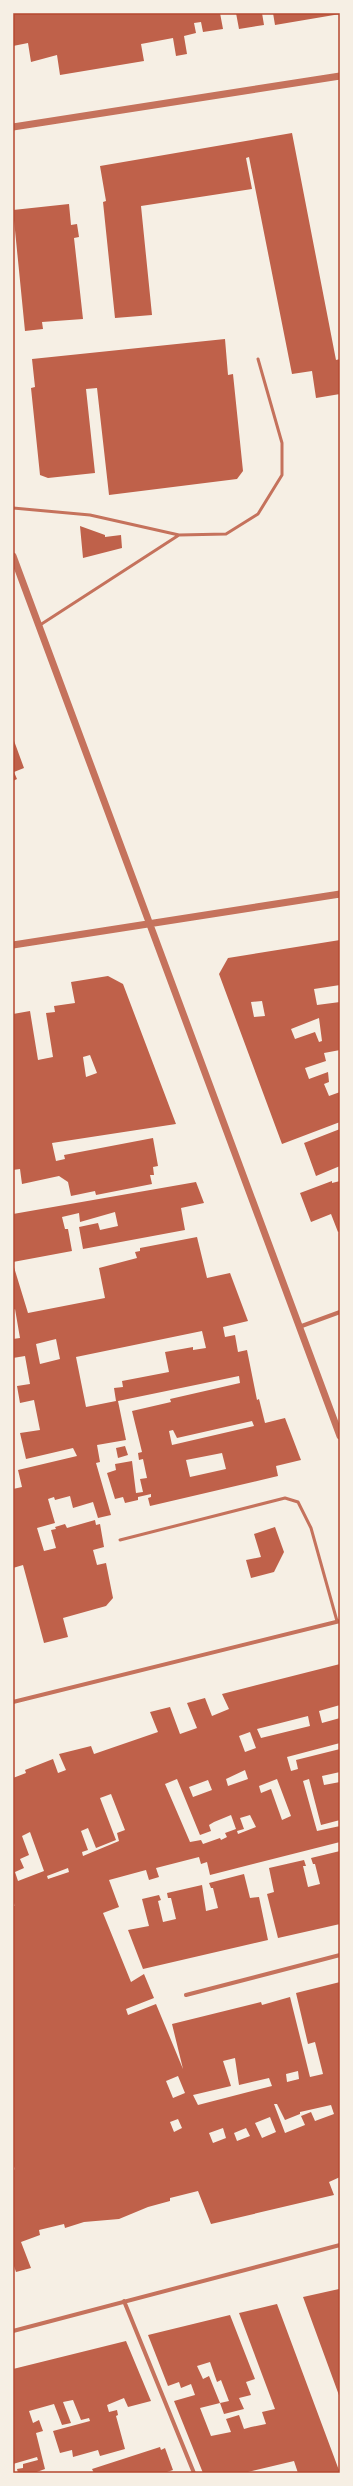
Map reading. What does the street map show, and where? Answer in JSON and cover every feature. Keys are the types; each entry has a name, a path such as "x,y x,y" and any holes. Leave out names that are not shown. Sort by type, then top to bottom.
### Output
{"street":[{"path":"13,127 340,76"},
{"path":"13,556 340,1436"},
{"path":"13,945 340,894"},
{"path":"299,1327 340,1312"},
{"path":"13,1702 339,1621"},
{"path":"186,1995 340,1955"},
{"path":"13,2331 340,2245"},
{"path":"124,2301 194,2473"}],"lane":[{"path":"13,508 90,515 179,535 226,534 258,514 282,475 282,443 258,359"},
{"path":"38,625 179,535"},
{"path":"120,1540 285,1498 298,1502 311,1528 339,1621"}],"building":[{"path":"13,13 220,13 223,29 203,32 201,22 194,23 196,33 184,36 187,54 176,56 173,38 141,44 144,61 60,75 57,55 31,62 28,43 13,46"},
{"path":"236,13 262,13 264,25 239,29"},
{"path":"273,13 340,13 340,14 275,25"},
{"path":"292,133 336,360 340,359 340,394 316,398 312,371 292,374 249,157 246,158 252,189 141,206 152,315 115,318 103,202 106,201 100,166"},
{"path":"69,204 71,225 77,224 79,237 74,238 83,319 42,322 43,329 25,331 13,210"},
{"path":"225,339 228,375 233,374 243,471 237,479 109,495 97,388 86,389 95,473 48,478 40,475 31,388 35,387 32,359"},
{"path":"80,526 105,535 105,537 121,535 122,548 83,558"},
{"path":"13,738 24,768 14,772 17,779 13,781"},
{"path":"340,940 340,985 314,989 317,1005 340,1002 340,1050 324,1053 326,1061 305,1068 309,1079 328,1072 329,1082 324,1084 329,1096 340,1092 340,1122 282,1144 219,974 228,958","holes":["262,1001 265,1016 254,1017 251,1002","319,1018 322,1041 319,1042 315,1032 295,1039 291,1029"]},
{"path":"108,976 123,984 176,1124 52,1143 56,1161 65,1159 64,1155 153,1138 158,1166 153,1167 154,1175 150,1175 152,1184 96,1195 95,1191 71,1196 68,1182 59,1176 22,1184 20,1169 13,1170 13,1014 30,1011 38,1060 53,1057 46,1013 55,1012 54,1006 75,1003 71,982","holes":["90,1055 97,1073 86,1077 83,1057"]},
{"path":"340,1129 340,1166 316,1176 304,1143"},
{"path":"332,1181 332,1183 340,1181 340,1231 338,1232 331,1214 311,1222 300,1193"},
{"path":"196,1182 204,1203 181,1208 185,1230 83,1249 79,1227 98,1223 100,1230 118,1226 115,1212 80,1222 79,1213 62,1217 65,1229 68,1229 72,1251 13,1262 13,1214"},
{"path":"197,1237 207,1278 230,1273 248,1321 223,1327 225,1337 235,1335 238,1352 247,1350 257,1400 259,1399 265,1423 285,1418 301,1460 276,1466 278,1476 150,1506 148,1498 151,1497 151,1494 138,1497 138,1500 125,1503 123,1497 115,1499 107,1473 116,1470 115,1464 132,1461 136,1493 143,1492 140,1479 147,1478 143,1459 139,1460 138,1453 142,1452 132,1411 171,1402 170,1399 240,1383 239,1376 118,1401 126,1440 97,1445 100,1462 96,1463 111,1515 98,1518 93,1502 73,1508 70,1496 55,1500 54,1497 48,1499 55,1523 37,1528 44,1551 56,1548 51,1530 56,1529 55,1527 65,1524 67,1528 95,1520 96,1525 100,1524 104,1547 93,1550 97,1565 106,1563 113,1598 106,1606 63,1618 68,1637 44,1643 23,1565 13,1568 13,1489 22,1487 18,1470 77,1456 73,1448 26,1459 20,1433 40,1430 34,1400 20,1403 17,1386 30,1384 25,1356 13,1358 13,1339 20,1338 15,1309 13,1310 13,1264 28,1313 105,1298 99,1268 137,1258 135,1252 140,1251 140,1248","holes":["202,1331 206,1348 193,1350 193,1347 165,1352 169,1372 122,1381 123,1387 114,1388 116,1401 86,1407 76,1357","56,1339 60,1359 40,1364 36,1344","252,1421 254,1426 172,1445 169,1431 173,1430 177,1438","222,1453 226,1469 190,1477 186,1460"]},
{"path":"125,1446 128,1455 118,1458 116,1448"},
{"path":"275,1527 284,1552 274,1572 251,1578 246,1560 261,1557 254,1534"},
{"path":"340,1664 340,1705 319,1711 322,1723 340,1718 340,1743 287,1757 291,1771 298,1769 296,1760 340,1749 340,1772 322,1776 324,1785 340,1782 340,1820 321,1825 309,1779 303,1781 317,1831 340,1826 340,1842 210,1875 207,1862 201,1864 199,1857 156,1868 159,1877 149,1880 146,1870 109,1880 119,1907 103,1913 131,1982 144,1974 154,1998 126,2009 128,2015 156,2004 183,2069 172,2024 261,2002 262,2005 290,1997 310,2077 323,2074 315,2042 308,2044 296,1993 340,1982 340,2177 329,2182 334,2195 211,2224 198,2191 170,2198 170,2201 148,2207 119,2219 84,2222 65,2228 64,2224 39,2230 40,2235 21,2242 31,2268 16,2272 13,2263 13,2171 15,2169 13,2164 13,1906 15,1906 13,1900 13,1778 26,1773 25,1770 53,1759 58,1773 66,1770 59,1754 91,1746 94,1754 158,1732 150,1712 170,1707 180,1734 197,1728 187,1703 205,1698 212,1716 229,1709 222,1694","holes":["308,1716 310,1726 261,1738 257,1729","250,1732 256,1748 245,1752 239,1736","245,1770 248,1779 228,1786 226,1779","177,1779 200,1835 211,1831 209,1825 231,1815 236,1829 225,1833 227,1837 203,1844 201,1840 190,1842 165,1784","277,1779 291,1816 282,1820 271,1789 261,1793 259,1786","208,1780 212,1790 193,1797 189,1787","111,1794 125,1830 117,1833 119,1841 83,1856 82,1852 88,1850 81,1831 88,1828 96,1848 116,1840 100,1798","250,1815 256,1827 238,1834 237,1831 244,1829 240,1818","30,1832 44,1871 18,1881 15,1872 24,1868 20,1859 29,1855 22,1836","68,1868 69,1872 48,1879 47,1876","235,2058 239,2085 269,2078 272,2086 198,2105 193,2095 231,2086 223,2061","298,2071 299,2079 287,2082 286,2074","178,2076 185,2093 173,2098 166,2081","274,2104 277,2104 285,2120 300,2114 300,2112 331,2105 334,2114 315,2121 311,2112 301,2116 305,2125 285,2133","270,2117 276,2132 262,2138 255,2123","178,2119 182,2128 174,2132 170,2122","223,2128 226,2138 213,2143 209,2133","246,2128 250,2136 237,2141 234,2133"]},
{"path":"340,1851 340,1924 278,1938 267,1894 274,1892 269,1868 304,1860 306,1866 303,1866 308,1887 320,1884 315,1864 313,1864 311,1858"},
{"path":"244,1874 250,1898 259,1897 268,1940 143,1969 128,1930 149,1926 142,1899 159,1895 161,1900 158,1901 163,1922 176,1919 171,1898 168,1898 167,1893 202,1885 206,1911 218,1908 213,1888 211,1888 209,1883"},
{"path":"340,2290 340,2398 303,2297"},
{"path":"277,2304 340,2473 298,2473 294,2461 244,2473 203,2473 174,2401 195,2395 191,2384 181,2388 179,2382 168,2386 148,2335 230,2315 255,2379 246,2382 251,2395 239,2398 244,2409 224,2414 220,2403 200,2408 211,2436 231,2432 226,2419 239,2415 244,2429 266,2424 262,2412 275,2409 239,2313","holes":["210,2362 217,2382 221,2380 229,2401 220,2403 209,2376 203,2379 197,2366"]},
{"path":"126,2341 151,2401 128,2407 124,2398 107,2405 109,2412 117,2410 118,2415 116,2416 125,2449 100,2456 98,2450 73,2457 72,2450 60,2453 53,2431 90,2421 89,2418 81,2420 73,2400 63,2402 71,2423 62,2425 54,2404 29,2411 33,2423 39,2420 43,2431 36,2433 45,2469 34,2473 18,2473 17,2469 23,2468 23,2464 38,2460 37,2457 13,2464 13,2369"},
{"path":"160,2447 161,2450 165,2448 173,2470 164,2473 94,2473 92,2469"}]}
